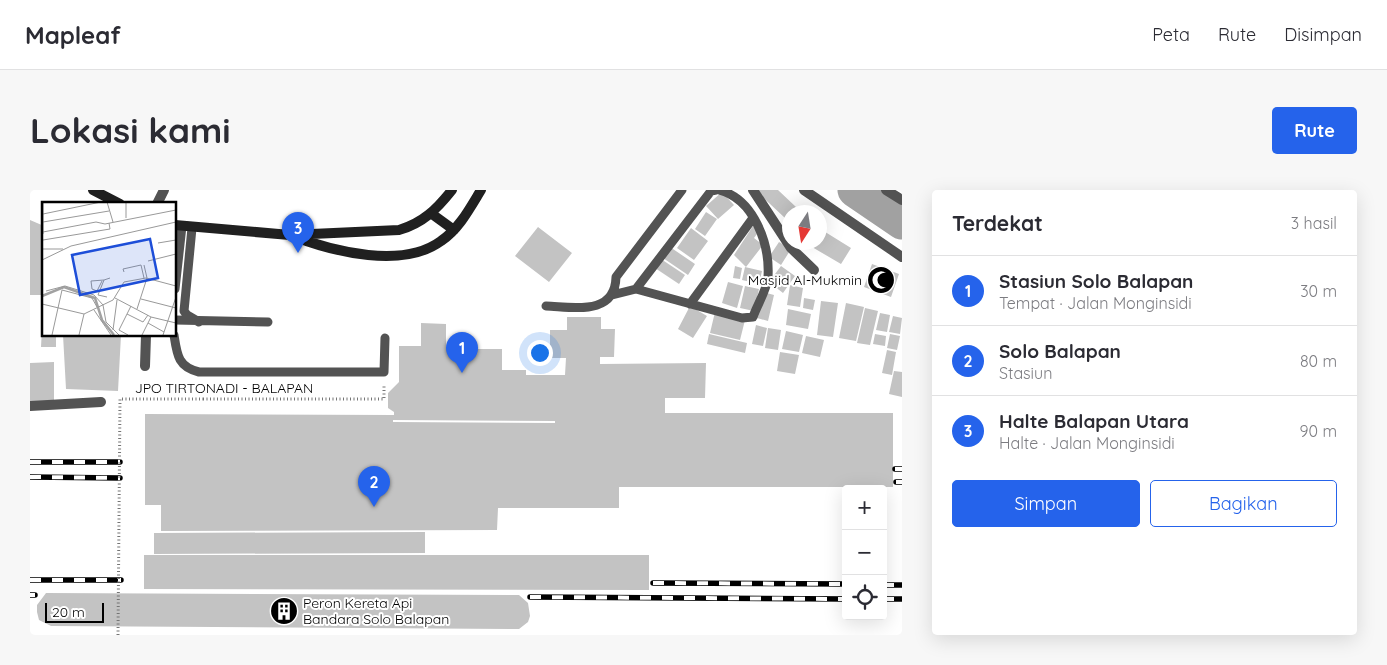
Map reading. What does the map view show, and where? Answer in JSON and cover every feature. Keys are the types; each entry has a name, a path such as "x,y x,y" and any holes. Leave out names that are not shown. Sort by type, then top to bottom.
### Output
{"main road":[{"path":"93,190 116,202"},
{"path":"183,226 290,235 399,230 413,226 432,214 452,190"},
{"path":"290,235 341,250 395,256 417,253 430,248 454,230 481,190"},
{"path":"432,214 454,230"}],"street":[{"path":"158,202 164,190"},
{"path":"753,190 791,248 814,270"},
{"path":"804,190 902,257"},
{"path":"886,190 902,200"},
{"path":"146,336 146,366"},
{"path":"30,406 101,402"}],"lane":[{"path":"546,306 596,306 608,301 616,289 616,277 682,190"},
{"path":"612,295 636,289 742,318 753,317 768,279 765,240 753,218 733,195 717,190 711,191 636,289"},
{"path":"690,304 753,218"},
{"path":"176,280 183,226"},
{"path":"183,226 184,311 199,322"},
{"path":"176,320 268,322"},
{"path":"174,336 179,360 188,369 199,372 384,372 385,338"}],"path":[{"name":"JPO TIRTONADI - BALAPAN","path":"118,635 120,399 384,399"}],"building":[{"path":"755,190 778,190 794,205 782,205 782,215"},
{"path":"722,192 734,205 718,219 706,206"},
{"path":"706,212 717,219 705,236 695,229"},
{"path":"30,220 42,225 42,295 30,295"},
{"path":"753,226 760,230 754,238 763,245 746,267 734,255"},
{"path":"538,227 572,253 549,282 515,256"},
{"path":"691,228 708,241 694,260 677,248"},
{"path":"827,233 851,248 841,264 817,250 827,250"},
{"path":"779,242 782,244 782,250 790,250 781,265 769,257"},
{"path":"670,247 695,264 688,275 663,258"},
{"path":"661,259 685,275 679,284 655,268"},
{"name":"Masjid Al-Mukmin","path":"872,264 899,274 891,297 864,287"},
{"path":"735,266 742,268 740,279 733,278"},
{"path":"781,266 795,276 783,293 769,282"},
{"path":"745,267 762,271 759,284 742,280"},
{"path":"728,282 743,286 737,308 722,303"},
{"path":"790,285 803,288 800,307 787,305"},
{"path":"745,286 759,289 754,311 740,308"},
{"path":"763,292 774,295 768,321 757,318"},
{"path":"804,298 815,300 813,310 803,308"},
{"path":"821,301 838,303 833,337 817,335"},
{"path":"846,303 864,307 856,341 839,338"},
{"path":"690,306 707,316 693,338 678,329"},
{"path":"865,308 878,311 870,345 857,343"},
{"path":"788,309 811,314 808,329 786,325"},
{"path":"715,312 745,320 740,340 710,333"},
{"path":"880,313 890,315 887,332 876,330"},
{"path":"893,316 902,318 900,334 889,332"},
{"path":"567,317 601,317 601,329 615,329 614,357 600,357 600,364 706,363 705,398 665,398 665,413 893,413 893,487 887,487 887,485 842,485 842,487 619,487 619,508 498,508 497,530 161,531 161,505 145,505 145,414 394,415 394,412 388,408 388,393 399,382 399,346 421,346 421,323 446,324 446,349 502,349 502,370 526,370 526,375 565,375 566,358 550,358 550,330 567,330","holes":["393,420 555,421 555,423 393,422"]},
{"path":"756,325 767,328 763,346 752,344"},
{"path":"42,328 42,336 56,336 56,347 41,347"},
{"path":"768,328 781,330 778,350 765,348"},
{"path":"786,331 803,335 799,352 782,349"},
{"path":"709,334 747,343 745,353 707,344"},
{"path":"875,334 886,336 885,346 873,344"},
{"path":"890,334 900,336 897,350 887,348"},
{"path":"63,336 121,336 118,391 66,389"},
{"path":"806,336 824,340 820,357 802,353"},
{"path":"887,350 896,352 892,375 882,373"},
{"path":"780,352 799,355 795,374 777,371"},
{"path":"54,362 54,403 30,403 30,363"},
{"path":"894,371 902,372 902,397 889,394"},
{"path":"425,532 425,553 154,554 154,533"},
{"path":"144,555 649,555 649,590 144,589"},
{"name":"Peron Kereta Api Bandara Solo Balapan","path":"46,593 519,595 528,603 530,616 528,622 519,629 51,626 39,620 37,612 37,605"}],"waterway":[{"path":"855,190 902,222"}],"railway":[{"path":"30,462 120,462"},
{"path":"895,469 902,469"},
{"path":"30,477 120,478"},
{"path":"896,482 902,482"},
{"path":"30,580 121,580"},
{"path":"653,583 842,584"},
{"path":"887,585 902,585"},
{"path":"30,595 35,595"},
{"path":"530,597 842,599"},
{"path":"887,599 902,599"}],"place":[{"name":"Halte Balapan Utara","path":"298,253"},
{"name":"Masjid Al-Mukmin","path":"881,280"},
{"name":"Stasiun Solo Balapan","path":"462,373"},
{"name":"Solo Balapan","path":"374,507"},
{"name":"Peron Kereta Api Bandara Solo Balapan","path":"284,611"}]}
